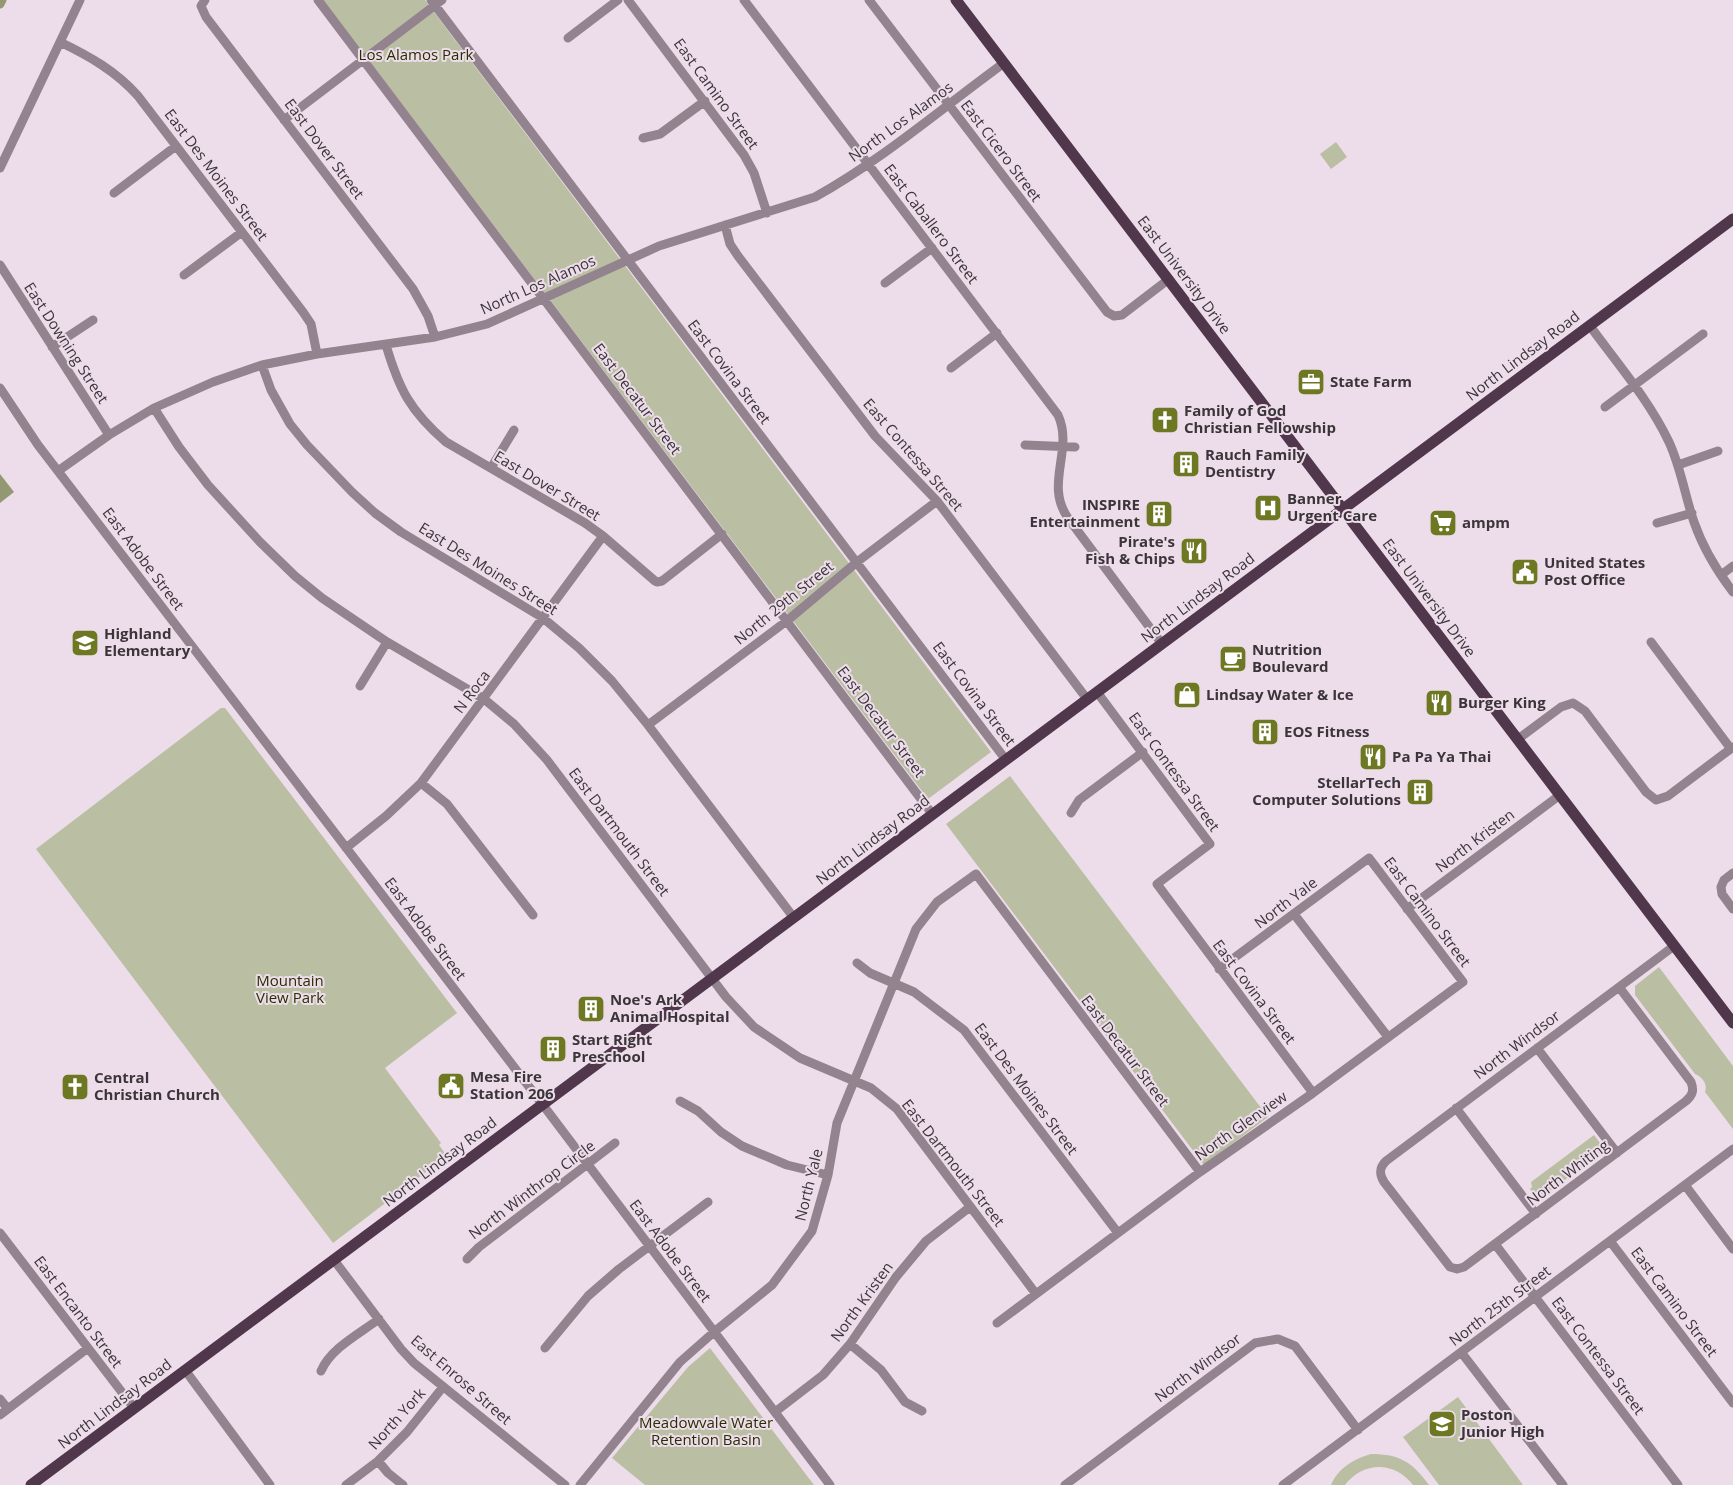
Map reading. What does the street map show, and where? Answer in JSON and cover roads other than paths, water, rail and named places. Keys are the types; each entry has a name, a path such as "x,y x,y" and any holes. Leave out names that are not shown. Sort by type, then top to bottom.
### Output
{"main road":[{"name":"East University Drive","path":"956,0 1733,1023"},
{"name":"North Lindsay Road","path":"31,1485 1733,219"}],"street":[{"path":"0,168 80,0"},
{"name":"East Decatur Street","path":"318,0 788,620 933,815"},
{"path":"568,38 618,0"},
{"name":"East Camino Street","path":"628,0 705,101 749,164 767,213"},
{"name":"East Caballero Street","path":"744,0 1058,415 1063,430 1058,484 1061,507 1162,644"},
{"name":"East Cicero Street","path":"869,0 1104,309 1114,316 1125,313 1169,279"},
{"path":"284,120 436,2"},
{"name":"East Covina Street","path":"436,2 627,260 1006,760"},
{"name":"East Dover Street","path":"203,3 206,17 413,289 428,316 435,337"},
{"name":"East Des Moines Street","path":"60,42 85,54 112,71 125,82 303,312 310,324 318,354"},
{"name":"North Los Alamos","path":"58,471 109,435 154,408 199,388 262,365 318,354 435,337 487,324 659,246 815,197 834,187 868,164 1004,63"},
{"path":"643,138 665,131 705,101"},
{"path":"114,193 176,146"},
{"name":"East Contessa Street","path":"725,225 730,244 738,256 869,428 937,501 1087,699"},
{"path":"184,275 242,232"},
{"path":"885,283 932,248"},
{"name":"East Downing Street","path":"0,265 109,435"},
{"path":"52,347 93,320"},
{"path":"1590,326 1664,431 1678,464 1692,513 1706,549 1733,592"},
{"path":"950,368 997,333"},
{"path":"1605,407 1704,334"},
{"name":"East Dover Street","path":"386,344 402,391 419,417 446,442 562,509 603,536 657,582 662,581 722,534"},
{"name":"East Des Moines Street","path":"262,365 271,390 290,424 307,446 375,513 401,532 543,618 579,648 612,681 648,725 794,918"},
{"name":"East Adobe Street","path":"0,388 26,429 588,1164 830,1485"},
{"name":"East Dartmouth Street","path":"154,408 179,447 208,485 260,542 295,576 322,598 387,642 484,699 514,724 547,760 726,997 754,1027 800,1058 871,1088 897,1110 1036,1294"},
{"path":"491,468 514,430"},
{"path":"1025,445 1075,447"},
{"path":"1678,464 1718,451"},
{"name":"North 29th Street","path":"648,725 788,620 857,562 937,501"},
{"path":"1658,524 1692,513"},
{"name":"N Roca","path":"346,848 386,816 421,783 603,536"},
{"path":"1721,575 1733,566"},
{"path":"360,686 387,642"},
{"path":"1518,739 1561,707 1573,703 1585,711 1646,792 1656,800 1668,796 1732,748 1651,642"},
{"name":"East Contessa Street","path":"1097,692 1210,844 1157,884"},
{"path":"1071,813 1079,800 1143,752"},
{"path":"421,783 448,804 533,915"},
{"name":"North Kristen","path":"1407,909 1560,795"},
{"name":"East Camino Street","path":"1369,858 1463,982"},
{"name":"North Yale","path":"1219,969 1369,858"},
{"path":"1733,873 1724,880 1720,887 1722,894 1733,909"},
{"name":"East Decatur Street","path":"976,874 1200,1172"},
{"name":"North Yale","path":"580,1485 688,1353 772,1285 812,1231 828,1175 837,1123 916,929 937,902 976,874"},
{"name":"East Covina Street","path":"1157,884 1312,1092"},
{"path":"1294,914 1388,1037"},
{"name":"North Windsor","path":"1453,1269 1444,1261 1384,1182 1380,1170 1386,1161 1674,946"},
{"name":"East Des Moines Street","path":"857,963 866,970 914,992 964,1030 1118,1233"},
{"name":"North Glenview","path":"997,1323 1200,1172 1463,982"},
{"name":"North Whiting","path":"1453,1269 1464,1267 1686,1102 1693,1090 1688,1078 1619,987"},
{"path":"1537,1048 1617,1153"},
{"path":"680,1101 698,1111 721,1132 742,1146 787,1165 828,1175"},
{"path":"1456,1108 1536,1214"},
{"name":"North Winthrop Circle","path":"467,1259 479,1247 615,1144"},
{"name":"North 25th Street","path":"1283,1485 1733,1149"},
{"path":"1684,1185 1733,1249"},
{"path":"545,1348 588,1296 708,1202"},
{"name":"North Kristen","path":"775,1412 823,1375 850,1344 896,1277 926,1241 970,1207"},
{"name":"East Encanto Street","path":"0,1233 134,1408"},
{"name":"East Camino Street","path":"1610,1241 1733,1403"},
{"name":"East Contessa Street","path":"1496,1244 1678,1485"},
{"name":"East Enrose Street","path":"334,1260 408,1356 443,1387 564,1485"},
{"path":"321,1371 327,1360 336,1351 379,1319"},
{"name":"North Windsor","path":"1065,1485 1255,1343 1278,1339 1295,1346 1358,1430"},
{"path":"850,1344 881,1370 905,1402 922,1411"},
{"path":"0,1399 4,1412 88,1348"},
{"path":"1461,1352 1563,1485"},
{"path":"185,1370 270,1485"},
{"name":"North York","path":"346,1485 378,1461 407,1432 443,1387"},
{"path":"378,1461 402,1485"}],"waterway":[{"path":"0,4 2,0"}],"place":[{"name":"State Farm","path":"1311,382"},
{"name":"Family of God Christian Fellowship","path":"1165,420"},
{"name":"Rauch Family Dentistry","path":"1186,464"},
{"name":"Banner Urgent Care","path":"1268,508"},
{"name":"INSPIRE Entertainment","path":"1159,514"},
{"name":"ampm","path":"1443,523"},
{"name":"Pirate's Fish & Chips","path":"1194,551"},
{"name":"United States Post Office","path":"1525,572"},
{"name":"Highland Elementary","path":"85,643"},
{"name":"Nutrition Boulevard","path":"1233,659"},
{"name":"Lindsay Water & Ice","path":"1187,695"},
{"name":"Burger King","path":"1439,703"},
{"name":"EOS Fitness","path":"1265,732"},
{"name":"Pa Pa Ya Thai","path":"1373,757"},
{"name":"StellarTech Computer Solutions","path":"1420,792"},
{"name":"Noe's Ark Animal Hospital","path":"591,1009"},
{"name":"Start Right Preschool","path":"553,1049"},
{"name":"Mesa Fire Station 206","path":"451,1086"},
{"name":"Central Christian Church","path":"75,1087"},
{"name":"Poston Junior High","path":"1442,1424"}],"park label":[{"name":"Los Alamos Park","path":"416,55"},
{"name":"Mountain View Park","path":"290,990"},
{"name":"Meadowvale Water Retention Basin","path":"706,1432"}]}
